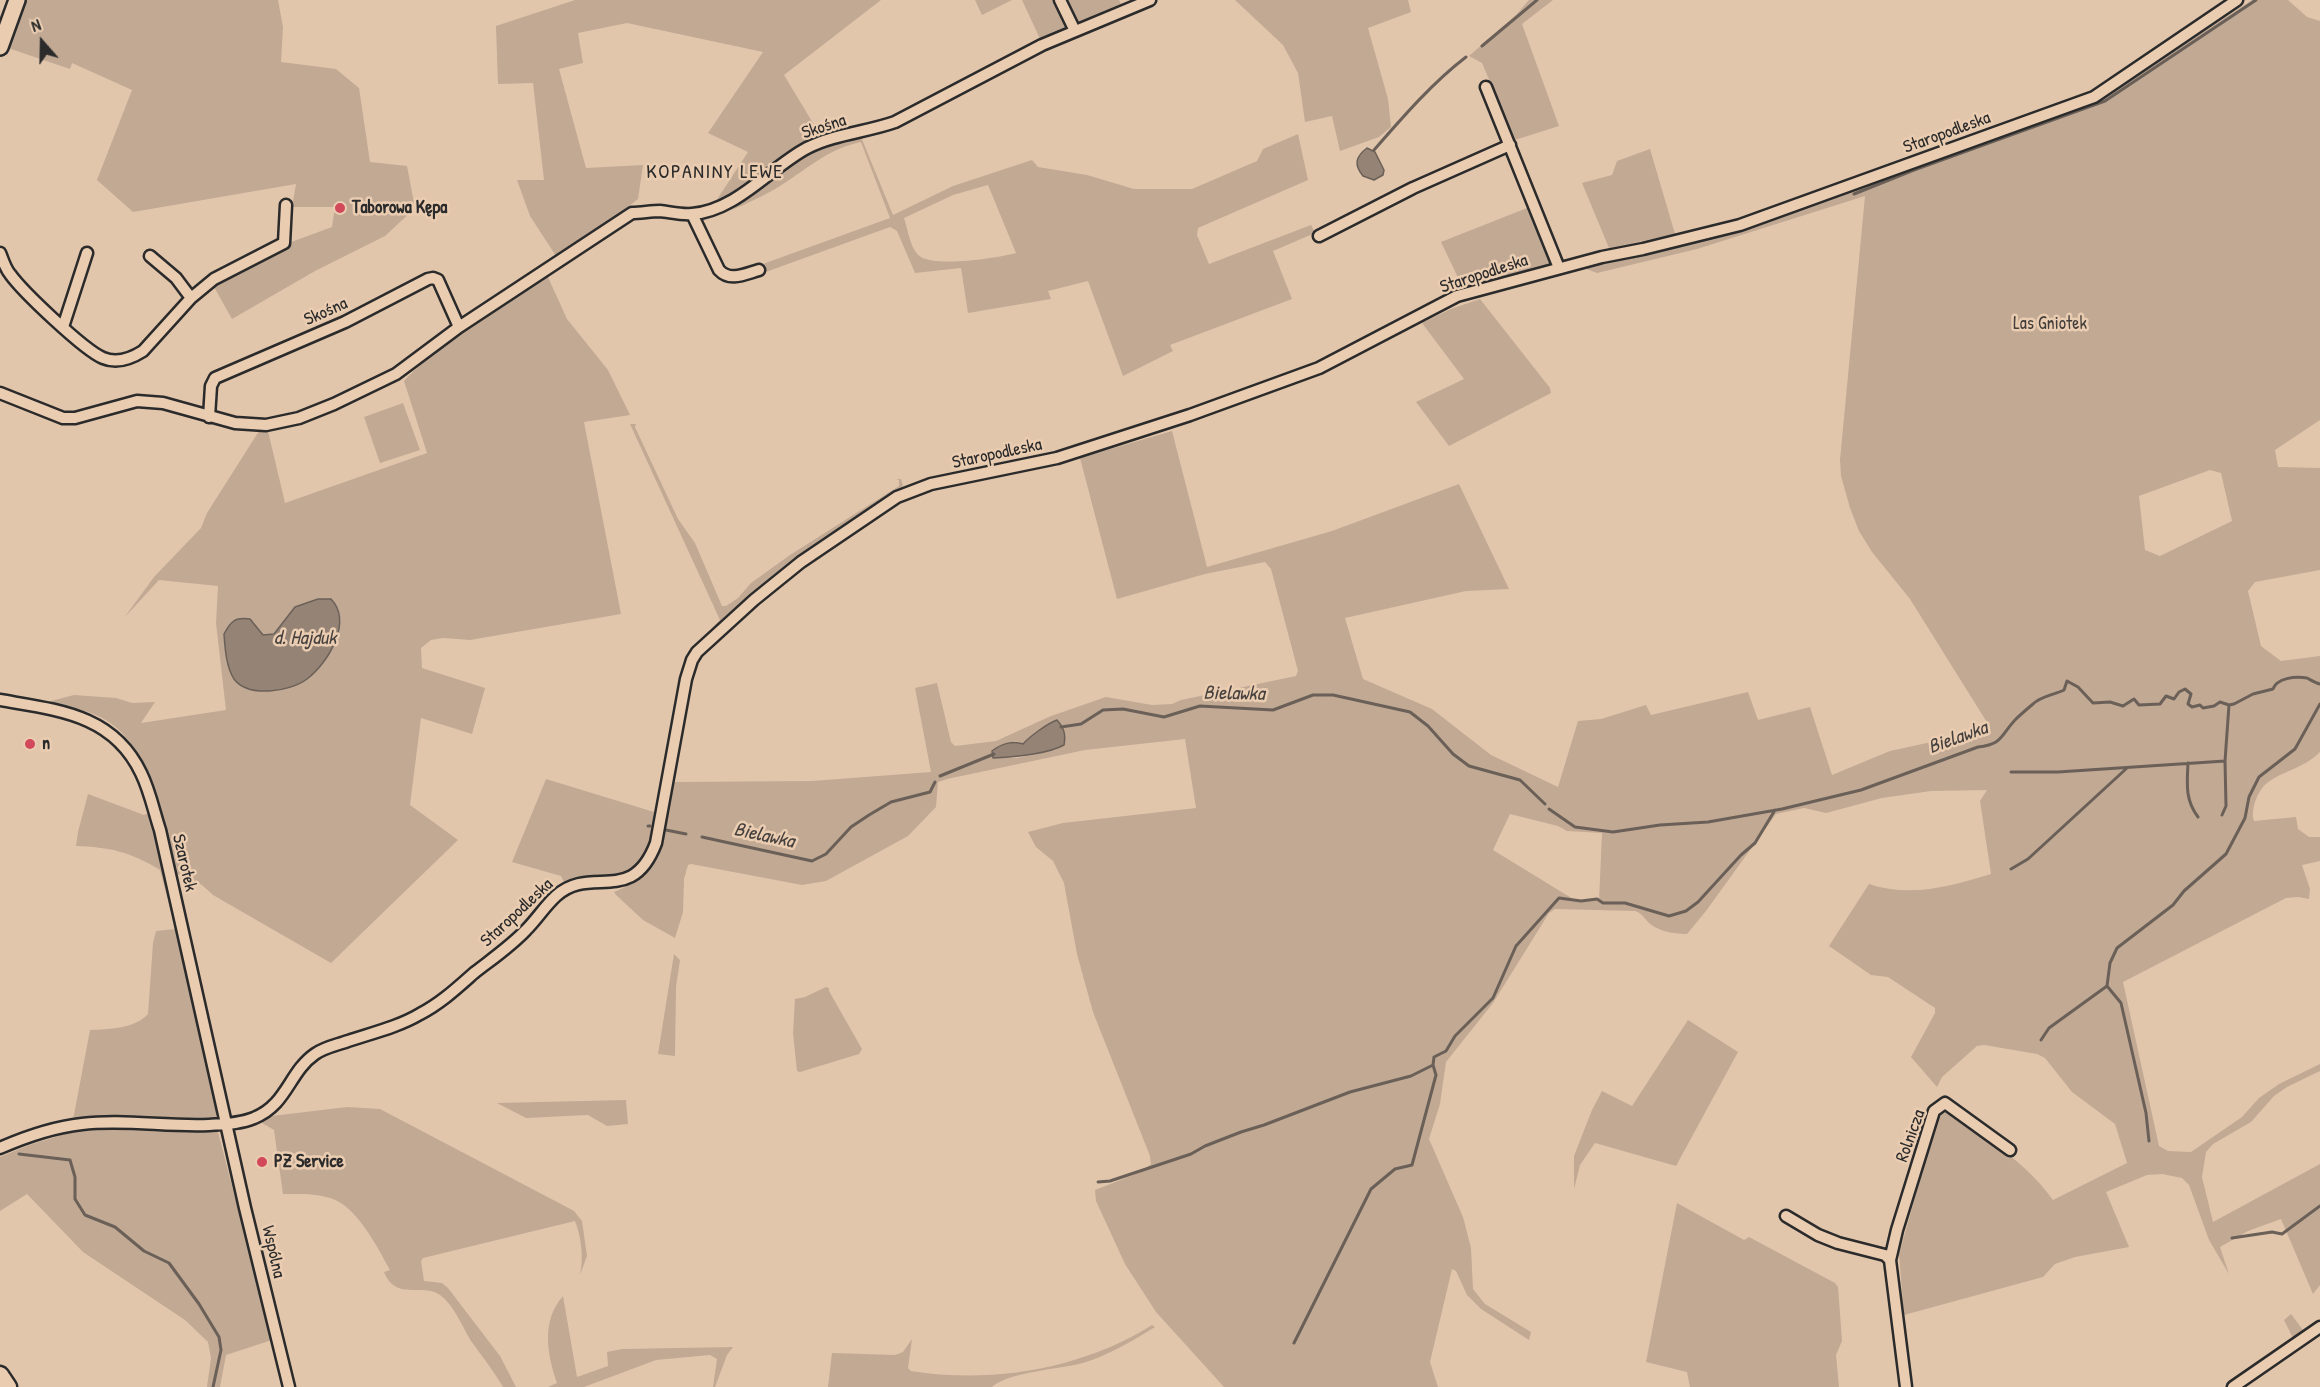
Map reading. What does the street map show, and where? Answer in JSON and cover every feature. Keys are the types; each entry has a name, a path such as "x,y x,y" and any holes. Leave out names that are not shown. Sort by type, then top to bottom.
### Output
{"main road":[{"path":"0,1375 8,1387"}],"street":[{"path":"0,47 17,0"},
{"path":"1060,0 1075,31"},
{"name":"Skośna","path":"0,393 63,418 75,418 137,401 163,404 235,423 266,425 299,418 334,405 396,374 459,327 632,213 659,211 692,214 724,204 756,186 808,147 825,140 876,129 895,122 1042,45 1150,0"},
{"name":"Staropodleska","path":"0,1148 47,1131 82,1124 226,1124 252,1119 272,1109 302,1065 323,1049 393,1026 432,1008 525,931 565,889 577,885 619,882 643,868 650,860 656,843 686,679 697,652 754,600 794,569 897,497 931,484 1057,458 1190,415 1319,368 1457,296 1559,268 1740,225 2094,97 2232,2"},
{"path":"1486,87 1559,268"},
{"path":"1319,236 1413,188 1510,145"},
{"path":"0,253 12,277 63,327 104,359 117,360 133,357 143,351 191,298 214,279 284,243 286,205"},
{"path":"692,214 723,274 731,278 759,270"},
{"path":"63,327 87,254"},
{"path":"150,256 176,278 191,298"},
{"name":"Skośna","path":"209,417 211,386 215,378 345,322 428,279 438,280 459,327"},
{"name":"Szarotek","path":"0,700 60,711 95,723 108,731 127,750 142,774 160,830 226,1124"},
{"name":"Rolnicza","path":"1906,1387 1890,1260 1894,1238 1934,1111 1945,1103 2010,1150"},
{"name":"Wspólna","path":"226,1124 289,1387"},
{"path":"1786,1216 1818,1235 1838,1243 1885,1255 1890,1260"},
{"path":"2233,1387 2320,1327"}],"green space":[{"path":"27,0 278,0 283,27 281,62 336,69 359,88 370,162 407,166 415,208 385,236 315,271 232,319 213,285 286,244 332,227 335,207 292,207 296,184 133,212 97,180 132,90 72,63 70,69 8,48"},
{"path":"575,0 881,0 784,75 822,138 721,201 716,201 748,152 708,133 763,52 627,23 578,33 583,63 559,69 586,168 643,165 638,199 607,223 556,256 530,216 517,180 544,180 533,83 498,84 496,26"},
{"path":"975,0 1012,0 982,15"},
{"path":"1022,0 1119,0 1121,4 1041,41"},
{"path":"1235,0 1408,0 1411,12 1368,28 1388,99 1391,127 1379,137 1340,151 1332,116 1305,122 1298,73 1283,45"},
{"path":"1529,0 1553,0 1522,24 1559,126 1515,140 1482,63 1469,56 1516,15"},
{"name":"Las Gniotek","path":"2252,0 2288,0 2307,17 2320,21 2320,420 2275,450 2278,467 2320,468 2320,570 2255,582 2248,591 2261,646 2281,661 2320,656 2320,752 2314,758 2264,786 2254,806 2254,821 2296,817 2298,829 2309,837 2320,837 2320,861 2302,865 2310,889 2309,899 2286,898 2123,982 2159,1146 2168,1151 2191,1152 2242,1117 2259,1098 2279,1084 2320,1064 2320,1071 2287,1087 2274,1096 2251,1122 2213,1144 2206,1152 2202,1177 2213,1222 2320,1164 2320,1285 2313,1294 2281,1219 2248,1231 2220,1247 2229,1274 2209,1240 2189,1185 2182,1178 2162,1174 2147,1175 2106,1192 2129,1247 2075,1257 2055,1264 2043,1277 1904,1315 1899,1254 1938,1117 1948,1111 1991,1141 2031,1174 2053,1200 2127,1163 2115,1124 2072,1092 2045,1058 2037,1054 1984,1045 1977,1046 1942,1077 1937,1087 1911,1057 1935,1013 1935,1008 1888,977 1871,975 1829,946 1869,884 1900,890 1931,889 1991,874 1980,801 1987,790 1931,791 1882,798 1826,813 1804,808 1776,814 1687,934 1657,928 1635,911 1555,909 1549,913 1493,1003 1446,1062 1440,1104 1429,1139 1463,1217 1471,1248 1473,1289 1485,1304 1531,1332 1529,1340 1481,1309 1467,1295 1456,1271 1452,1269 1430,1362 1438,1387 1224,1387 1156,1312 1125,1264 1096,1201 1095,1190 1141,1172 1151,1164 1150,1156 1093,1012 1077,954 1064,883 1053,861 1036,847 1028,832 1063,823 1196,808 1185,739 1085,750 938,782 936,807 908,836 826,881 802,885 688,865 684,879 683,912 675,938 643,920 614,892 639,879 658,858 673,782 812,781 931,772 915,688 937,683 951,742 955,746 996,741 1051,716 1106,697 1152,705 1172,704 1181,700 1296,676 1298,671 1271,569 1265,562 1205,574 1117,599 1080,458 1172,431 1207,567 1332,531 1459,484 1509,589 1466,591 1345,618 1363,679 1432,709 1491,755 1558,787 1578,721 1601,719 1646,705 1651,715 1748,692 1758,720 1810,707 1832,775 1890,751 1982,731 1988,724 1910,599 1872,552 1859,531 1841,476 1840,460 1865,196 1697,249 1597,273 1584,268 1744,228 2099,100","holes":["2210,470 2221,473 2232,521 2160,556 2145,550 2139,496","1049,723 1056,749 1017,758 993,757 999,746 1015,741 1023,744","1510,814 1558,826 1567,831 1602,833 1599,901 1573,899 1493,850"]},
{"path":"1298,134 1308,180 1198,228 1197,235 1209,264 1311,225 1315,233 1273,251 1292,299 1170,345 1173,351 1123,376 1088,281 1048,291 1051,299 968,313 961,268 915,273 897,231 890,227 763,273 760,265 890,218 861,142 828,154 780,186 703,221 704,227 699,217 736,202 760,188 811,150 841,140 861,137 893,215 953,186 1032,160 1038,167 1087,175 1134,189 1192,189 1257,161 1263,149","holes":["988,185 1016,253 968,261 929,260 921,257 914,250 904,218 953,195"]},
{"path":"1650,149 1675,234 1609,248 1582,183 1612,175 1617,161"},
{"path":"1532,206 1554,265 1463,288 1441,242"},
{"path":"547,275 567,319 608,370 630,415 584,422 621,614 470,640 443,638 431,640 421,648 422,668 485,688 472,734 421,718 410,805 458,840 331,963 213,895 202,885 177,874 153,786 144,764 132,745 118,729 100,717 47,702 74,695 116,698 132,703 155,702 141,723 226,710 216,623 218,586 159,580 124,618 154,577 201,528 207,513 259,431 268,431 285,503 427,453 404,381 454,336","holes":["289,614 308,679 283,689 230,668 224,634 257,628 263,635 274,634"]},
{"path":"1480,299 1550,388 1551,393 1449,446 1416,402 1464,379 1422,323 1451,309"},
{"path":"403,403 420,450 380,463 364,417"},
{"path":"630,424 636,424 635,427 678,519 695,543 722,606 738,598 751,583 790,555 899,486 899,480 896,479 901,479 903,486 772,579 685,655 720,620"},
{"path":"546,779 654,812 648,850 642,860 634,868 624,873 600,879 564,882 561,876 512,862"},
{"path":"88,794 144,815 149,813 174,923 160,870 120,852 76,846"},
{"path":"175,929 216,1099 218,1112 216,1117 189,1120 115,1116 73,1120 90,1030 129,1025 148,1014 153,943 156,931"},
{"path":"674,954 680,960 676,987 675,1056 658,1054"},
{"path":"826,987 829,988 862,1049 859,1054 800,1072 797,1071 793,1033 795,999"},
{"path":"1688,1020 1738,1052 1676,1166 1595,1143 1580,1165 1574,1189 1574,1156 1602,1091 1632,1106"},
{"path":"626,1100 628,1124 607,1126 588,1115 526,1118 497,1103"},
{"path":"347,1107 380,1109 574,1211 582,1221 587,1256 580,1275 581,1247 575,1221 423,1258 421,1261 424,1281 442,1283 448,1288 500,1356 516,1387 503,1387 445,1299 425,1290 402,1289 389,1281 384,1272 390,1270 379,1250 349,1209 340,1202 324,1196 283,1194 274,1130 262,1123 272,1116"},
{"path":"85,1128 218,1132 272,1340 226,1355 220,1387 207,1387 211,1358 208,1342 185,1320 83,1252 27,1194 0,1211 0,1157 29,1145"},
{"path":"1677,1203 1744,1240 1749,1237 1835,1283 1838,1287 1842,1341 1836,1355 1839,1387 1690,1387 1687,1372 1646,1362"},
{"path":"563,1296 577,1377 608,1366 607,1352 622,1349 733,1347 727,1355 715,1387 713,1387 717,1359 710,1355 656,1360 584,1387 548,1387 557,1383 549,1349 549,1327 551,1316"},
{"path":"2291,1314 2303,1330 2293,1338 2284,1320"},
{"path":"1152,1325 1155,1327 1093,1360 1022,1374 992,1387 828,1387 832,1353 895,1355 903,1352 912,1339 908,1368 911,1371 942,1375 1004,1374 1036,1369 1096,1353"}],"water":[{"path":"1367,148 1375,152 1384,170 1383,175 1374,180 1363,176 1357,165 1358,158"},
{"name":"d. Hajduk","path":"318,599 331,599 337,608 339,630 330,653 315,672 300,684 280,690 259,691 240,685 231,674 225,651 224,634 231,623 237,619 250,619 263,635 274,634 295,607"},
{"path":"1057,720 1064,731 1064,745 1039,753 993,758 992,751 1011,743 1023,744 1039,730"}],"waterway":[{"path":"1482,46 1537,0"},
{"path":"1854,194 2105,101 2256,0"},
{"path":"1374,150 1429,89 1466,57"},
{"name":"Bielawka","path":"1549,809 1575,827 1613,832 1660,825 1708,822 1782,809 1861,790 1978,747 1992,744 2036,701 2064,690 2067,681 2078,687 2093,703 2110,702 2123,706 2134,699 2139,705 2160,704 2166,696 2174,699 2179,692 2185,689 2191,694 2188,704 2192,707 2200,705 2203,708 2220,702 2234,704 2253,694 2273,689 2278,682 2287,679 2307,678 2320,684"},
{"name":"Bielawka","path":"1061,727 1081,724 1103,710 1123,709 1164,717 1200,706 1273,710 1313,695 1333,695 1410,712 1428,726 1453,754 1469,766 1520,780 1545,804"},
{"path":"2149,1141 2146,1113 2121,1003 2107,986 2110,963 2117,948 2173,905 2184,891 2226,854 2245,818 2249,797 2259,777 2295,749 2320,704"},
{"path":"2011,772 2058,772 2225,761 2229,705"},
{"name":"Bielawka","path":"940,776 994,754"},
{"path":"2222,815 2226,806 2225,761"},
{"path":"2188,763 2189,798 2198,817"},
{"path":"2011,869 2028,859 2127,768"},
{"name":"Bielawka","path":"702,837 812,861 826,854 851,827 869,815 891,802 930,792 935,782"},
{"path":"1098,1182 1110,1181 1191,1154 1241,1132 1350,1092 1411,1076 1433,1065 1434,1057 1446,1051 1455,1036 1493,998 1516,946 1559,898 1581,901 1597,899 1603,903 1625,903 1669,916 1686,911 1698,902 1755,843 1775,810"},
{"name":"Bielawka","path":"666,830 686,834"},
{"path":"2041,1040 2049,1028 2107,986"},
{"path":"1294,1343 1371,1189 1395,1169 1412,1165 1436,1075 1433,1065"},
{"path":"19,1154 70,1160 75,1177 75,1199 85,1215 115,1227 144,1251 169,1263 199,1304 219,1337 221,1350 213,1387"},
{"path":"2232,1238 2272,1232 2282,1234 2320,1206"}],"place":[{"name":"Taborowa Kępa","path":"340,208"},
{"name":"n","path":"30,744"},
{"name":"PZ Service","path":"262,1162"}],"district":[{"name":"KOPANINY LEWE","path":"715,173"}]}
